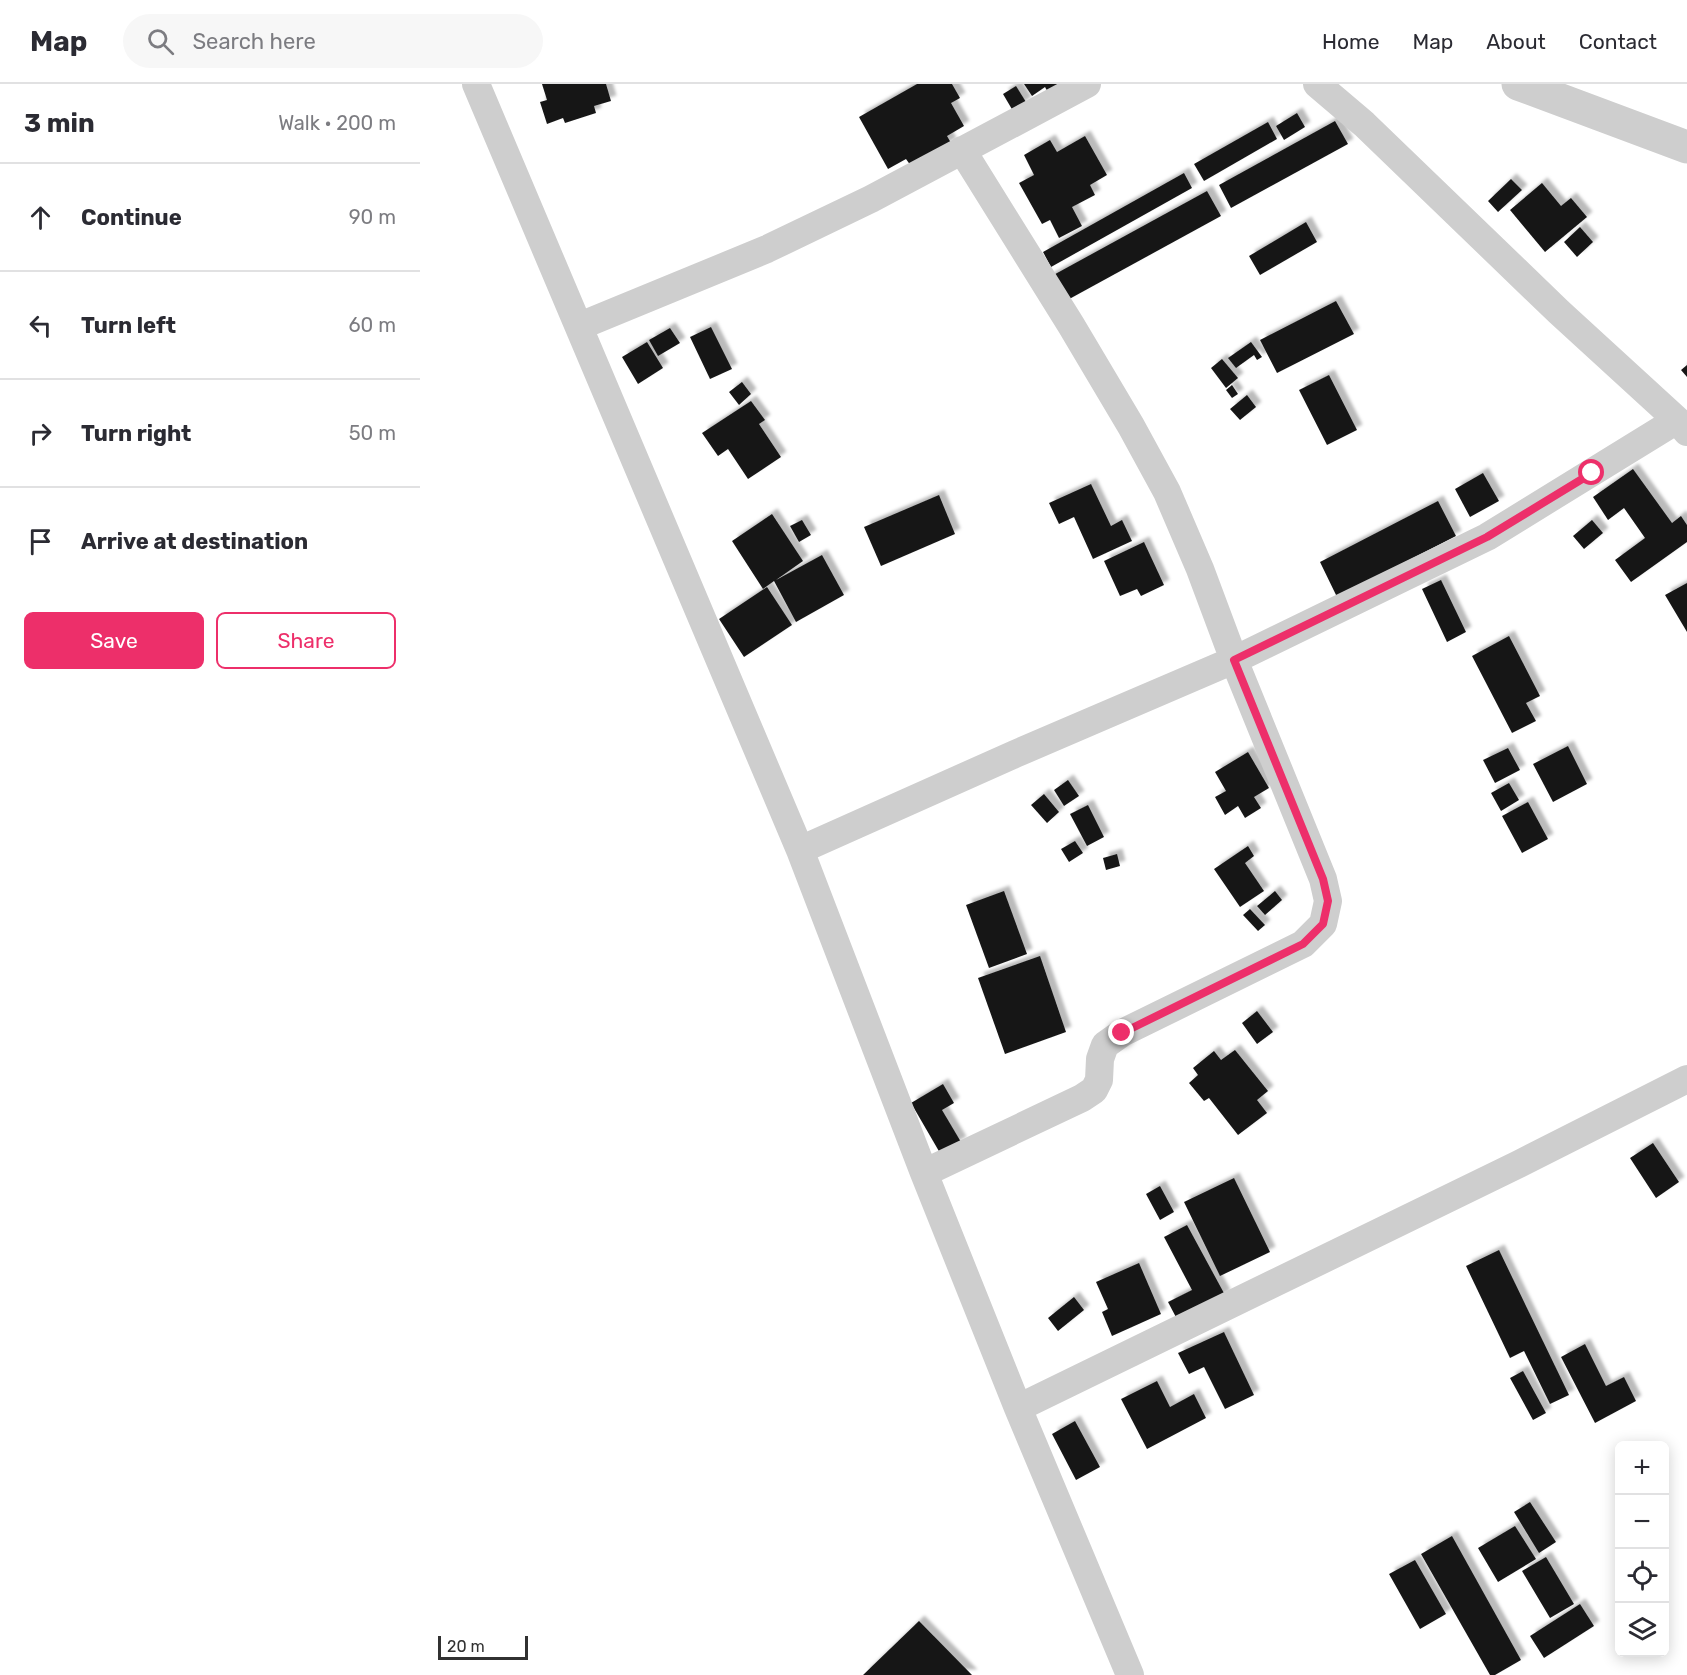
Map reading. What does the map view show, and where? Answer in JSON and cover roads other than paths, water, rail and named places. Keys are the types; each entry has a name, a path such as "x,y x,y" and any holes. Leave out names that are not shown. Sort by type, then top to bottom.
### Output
{"street":[{"path":"476,84 800,850 924,1173 1018,1408 1130,1675"},
{"path":"580,326 767,249 871,199 1087,84"},
{"path":"800,850 1234,660 1487,537 1682,426 1559,312 1364,124 1317,84"},
{"path":"1518,84 1687,147"},
{"path":"924,1173 1082,1098 1094,1090 1100,1080 1100,1059 1105,1045 1122,1033 1303,944 1323,924 1328,901 1323,879 1234,660 1200,569 1167,492 1071,325 962,150"},
{"path":"1018,1408 1519,1164 1687,1079"}]}
